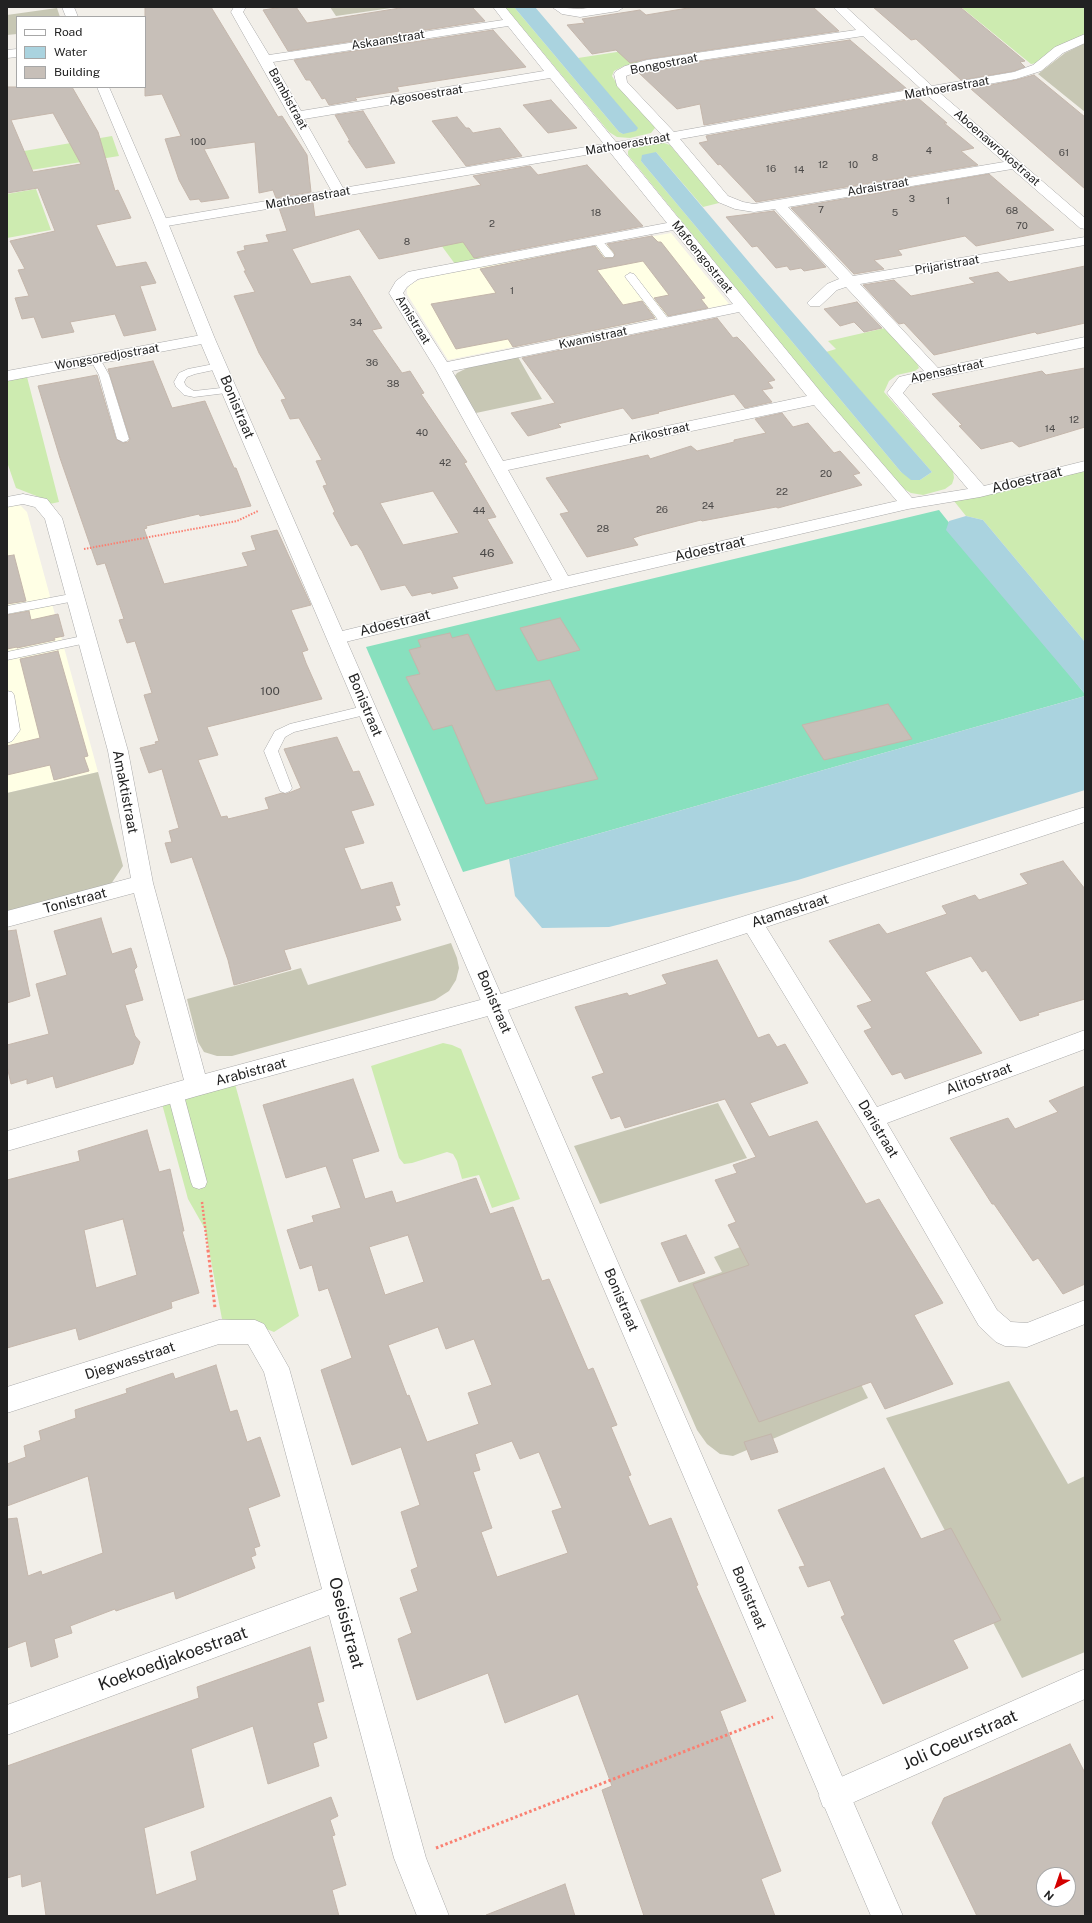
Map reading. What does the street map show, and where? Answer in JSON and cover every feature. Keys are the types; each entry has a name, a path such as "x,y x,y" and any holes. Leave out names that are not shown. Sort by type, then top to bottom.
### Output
{"street":[{"name":"Bambistraat","path":"240,7 237,12 265,59 339,193"},
{"name":"Mafoengostraat","path":"499,7 818,399 908,504"},
{"path":"558,7 566,11 580,13 618,7"},
{"name":"Aboenawrokostraat","path":"838,7 930,91 1085,225"},
{"name":"Askaanstraat","path":"265,59 510,22"},
{"name":"Bongostraat","path":"740,206 723,199 671,136 621,83 620,74 629,69 647,64 865,32"},
{"name":"Mathoerastraat","path":"161,223 671,136 1016,75 1037,68 1059,50 1085,38"},
{"name":"Agosoestraat","path":"297,116 554,74"},
{"name":"Bonistraat","path":"103,88 161,223 207,339 495,1005 834,1796 888,1916"},
{"name":"Adraistraat","path":"740,206 754,208 1016,164"},
{"path":"778,204 934,373"},
{"name":"Amistraat","path":"563,583 500,467 443,368 396,293 401,284 413,275 677,225"},
{"name":"Prijaristraat","path":"815,303 832,287 849,281 1085,241"},
{"name":"Kwamistraat","path":"443,368 743,307"},
{"name":"Wongsoredjostraat","path":"7,376 207,339"},
{"name":"Apensastraat","path":"980,492 895,393 905,380 1085,342"},
{"name":"Arikostraat","path":"500,467 818,399"},
{"name":"Adoestraat","path":"337,638 563,583 908,504 980,492 1085,466"},
{"name":"Amaktistraat","path":"7,502 23,499 41,503 53,518 118,751 142,884 197,1086"},
{"name":"Atamastraat","path":"495,1005 1085,814"},
{"name":"Tonistraat","path":"7,919 142,884"},
{"name":"Daristraat","path":"752,923 872,1118 988,1318 1005,1334 1027,1335 1085,1312"},
{"name":"Arabistraat","path":"7,1141 175,1092 495,1005"},
{"name":"Alitostraat","path":"872,1118 1085,1039"},
{"name":"Djegwasstraat","path":"7,1400 219,1332 255,1332"},
{"name":"Oseisistraat","path":"255,1332 276,1368 410,1858 433,1916"},
{"name":"Koekoedjakoestraat","path":"7,1720 339,1597"},
{"name":"Joli Coeurstraat","path":"834,1796 1085,1684"}],"lane":[{"path":"597,240 609,255"},
{"path":"630,276 666,323"},
{"path":"95,359 104,375 123,439"},
{"path":"219,366 192,371 183,375 179,382 181,388 188,393 194,394 230,390"},
{"path":"7,610 76,597"},
{"path":"7,656 87,639"},
{"path":"7,695 13,730 7,738"},
{"path":"285,788 270,751 280,734 290,729 368,710"},
{"path":"175,1092 199,1182"}],"path":[{"path":"63,551 93,548 237,521 278,502"},
{"path":"199,1182 219,1332"},
{"path":"410,1858 797,1708"}],"shaded area":[{"path":"330,7 398,7 336,16"},
{"path":"57,8 60,16 16,16 16,34 7,35 7,15"},
{"path":"1085,43 1085,112 1038,74 1065,53"},
{"path":"671,233 729,304 448,360 407,294 407,289 411,284 425,277"},
{"path":"518,357 542,399 476,413 454,377 457,373 467,368"},
{"path":"11,504 21,506 27,512 98,772 7,793 7,505"},
{"path":"98,772 123,866 109,887 7,915 7,793"},
{"path":"451,943 459,968 456,980 449,991 435,1000 232,1056 217,1056 204,1052 198,1042 187,999 301,968 308,985"},
{"path":"718,1103 747,1158 600,1204 574,1146"},
{"path":"782,1231 868,1398 733,1456 720,1454 707,1444 697,1430 640,1300 722,1272 714,1257"},
{"path":"1009,1381 1068,1484 1085,1476 1085,1652 1022,1678 886,1418"}],"green space":[{"path":"505,7 514,7 619,132 623,134 594,78 578,58 630,50 641,63 624,66 614,71 612,76 619,87 654,124 655,128 651,133 630,138 617,137 609,132"},
{"path":"961,7 1085,7 1085,34 1037,63 1031,64"},
{"path":"112,136 119,156 31,170 24,151"},
{"path":"656,142 670,145 719,203 703,207 656,152 641,161 901,472 920,480 932,472 826,352 836,349 828,341 885,328 916,361 919,368 915,371 897,375 889,381 884,392 953,471 954,478 952,484 945,489 923,495 911,493 902,488 846,424 628,155 628,151 632,147"},
{"path":"36,189 51,230 7,238 7,194"},
{"path":"453,220 482,259 455,264 427,226"},
{"path":"27,377 59,502 45,505 39,497 16,488 7,462 7,381"},
{"path":"1085,471 1085,642 983,520 966,516 954,501"},
{"path":"939,510 1085,694 1085,696 463,872 366,647"},
{"path":"443,1043 461,1049 520,1199 492,1208 479,1175 462,1179 457,1161 453,1154 447,1152 404,1164 399,1158 371,1066"},
{"path":"235,1084 299,1316 274,1332 249,1322 222,1319 205,1229 188,1199 162,1104"}],"water":[{"path":"514,7 535,7 638,128 636,131 623,134 619,132"},
{"path":"656,152 759,274 932,472 920,480 911,480 901,472 641,161 642,155"},
{"path":"966,516 983,520 1085,642 1085,694 946,530 949,521"},
{"path":"1085,696 1085,790 798,880 609,927 542,928 515,896 509,859"}],"building":[{"path":"145,7 211,7 278,117 282,116 307,155 311,192 276,198 273,190 259,193 255,142 204,149 229,198 201,202 199,199 190,200 179,180 165,139 181,136 162,94 145,96"},
{"path":"296,7 307,23 406,7 472,7 485,21 288,51 263,10"},
{"path":"694,7 813,7 839,31 647,59 630,63 616,50 592,54 567,25 585,23 582,19 640,10 646,15"},
{"path":"873,7 960,7 1025,61 1020,62 1025,67 1014,71 961,80 916,39 911,40"},
{"path":"493,30 526,67 397,87 399,91 355,98 357,100 329,105 325,98 322,99 310,80 306,80 294,60"},
{"path":"850,40 907,89 704,125 700,104 677,109 639,73 648,69"},
{"path":"1034,75 1085,117 1085,189 971,89"},
{"path":"7,87 73,88 98,132 115,191 118,190 131,218 96,225 116,267 146,262 156,283 140,286 156,330 124,336 115,314 70,322 74,332 42,338 34,317 22,319 15,298 29,296 18,270 25,269 10,241 55,231 38,188 7,193","holes":["53,113 81,164 33,172 11,120"]},
{"path":"918,98 947,123 944,123 974,148 961,151 978,165 756,202 720,164 718,165 699,143 708,141 706,136"},
{"path":"551,100 577,128 548,133 523,105"},
{"path":"363,111 395,163 366,168 348,141 350,141 335,115"},
{"path":"457,117 466,128 469,128 473,133 500,128 522,156 466,166 432,121"},
{"path":"587,165 643,226 474,258 463,242 379,259 359,229 292,249 311,284 350,276 382,328 372,330 402,373 410,371 424,393 421,394 467,462 464,463 496,517 487,519 513,563 452,577 458,588 432,594 431,592 412,596 405,585 381,590 362,551 357,544 351,546 333,513 335,512 323,486 327,485 316,461 322,460 299,418 290,419 281,400 286,399 259,353 234,296 255,292 244,271 246,271 237,252 245,250 244,246 269,242 266,235 287,231 279,208 313,203 315,217 481,185 473,176 530,166 538,175","holes":["433,491 459,533 403,545 380,503"]},
{"path":"989,174 1054,230 976,246 965,236 898,250 902,255 874,260 884,269 854,274 791,208"},
{"path":"774,211 826,267 804,271 801,268 790,270 787,266 776,268 757,246 752,247 726,217"},
{"path":"652,236 658,242 661,242 705,298 701,299 708,308 668,316 654,298 669,295 643,261 597,270 623,305 642,301 655,318 513,347 508,339 456,349 431,304 496,293 480,269 595,246 604,258 613,258 615,254 607,244"},
{"path":"1085,266 1085,323 1037,334 1035,332 934,355 904,323 899,324 863,285 894,280 911,296 975,283 969,278 998,272 1009,282"},
{"path":"857,302 882,328 864,332 854,322 840,326 824,309"},
{"path":"717,318 733,338 737,337 743,343 775,380 768,382 773,388 762,390 772,402 745,408 734,394 632,419 623,408 558,424 561,427 528,436 511,413 555,403 522,358"},
{"path":"153,361 172,408 205,401 234,468 236,468 251,506 200,516 199,514 146,526 147,528 144,529 164,584 248,566 242,553 256,550 251,536 277,530 311,605 291,610 308,650 302,652 322,699 207,727 218,755 198,760 221,817 227,816 228,819 269,809 265,798 282,793 286,794 301,788 284,749 337,737 353,772 359,771 374,805 351,811 364,843 344,848 361,890 392,882 400,905 395,906 401,920 284,950 291,969 234,985 228,960 192,857 171,863 165,843 172,842 169,831 179,828 162,769 149,773 140,748 156,744 155,742 159,741 144,695 152,693 135,641 127,643 119,620 124,619 105,563 97,565 60,458 38,386 97,375 116,439 123,443 128,442 130,439 108,369"},
{"path":"1085,368 1085,427 1019,447 1012,441 981,449 959,426 962,425 932,394 1042,371 1046,375"},
{"path":"782,413 793,427 808,423 834,453 840,451 860,473 853,475 862,485 778,508 776,507 701,520 642,535 633,538 638,545 587,557 560,514 569,512 546,478 648,455 650,459 691,446 697,451 734,442 734,440 766,433 755,419"},
{"path":"14,555 26,601 7,604 7,556"},
{"path":"29,611 31,620 58,614 64,636 54,638 55,640 7,649 7,615"},
{"path":"560,618 580,650 538,661 520,628"},
{"path":"450,633 452,638 468,634 496,691 550,680 598,779 486,804 452,725 433,730 406,677 420,674 409,650 421,647 418,640"},
{"path":"58,651 88,756 84,757 89,771 54,780 50,765 7,775 7,746 40,738 20,659"},
{"path":"888,704 912,739 824,760 802,725"},
{"path":"1063,861 1085,889 1085,999 1038,1013 1039,1015 1020,1021 986,970 982,972 971,956 925,972 982,1053 905,1079 901,1072 892,1075 864,1031 872,1028 857,1006 872,1001 829,941 879,924 887,934 947,914 942,906 975,895 979,900 1028,884 1020,874"},
{"path":"101,918 112,954 131,948 137,967 134,970 143,1000 125,1005 135,1036 140,1042 133,1064 56,1088 53,1076 27,1084 27,1079 11,1084 7,1066 7,1045 49,1034 36,984 67,975 54,931"},
{"path":"16,930 30,996 7,1003 7,931"},
{"path":"717,960 758,1038 769,1034 777,1047 785,1044 808,1083 750,1103 769,1137 817,1121 866,1204 879,1199 943,1303 914,1315 953,1384 885,1409 871,1382 759,1422 693,1284 749,1265 728,1225 736,1222 715,1180 737,1173 733,1165 756,1157 725,1099 625,1128 620,1116 611,1119 592,1077 604,1073 575,1007 627,993 629,996 667,984 662,975"},
{"path":"353,1079 379,1151 352,1159 365,1199 392,1191 396,1203 476,1178 490,1214 513,1207 542,1281 549,1279 588,1370 593,1368 617,1425 611,1427 631,1475 628,1476 649,1526 671,1518 698,1585 696,1586 746,1701 720,1711 781,1871 761,1879 775,1916 644,1916 602,1790 612,1786 578,1694 505,1723 488,1673 417,1700 398,1639 412,1633 400,1598 418,1591 411,1570 418,1567 401,1512 420,1505 401,1447 352,1465 321,1370 352,1358 328,1288 319,1291 312,1265 300,1269 287,1230 314,1222 312,1216 341,1208 326,1166 286,1178 263,1105","holes":["408,1235 424,1282 385,1295 369,1247","438,1327 446,1349 474,1339 492,1385 468,1393 479,1424 427,1442 409,1395 407,1396 388,1345","512,1441 520,1459 539,1452 562,1508 552,1511 568,1553 497,1577 481,1532 492,1528 473,1472 480,1470 475,1454"]},
{"path":"1085,1086 1085,1284 1063,1294 1038,1258 1033,1261 994,1204 992,1204 950,1138 1008,1118 1015,1129 1058,1112 1049,1101"},
{"path":"147,1130 159,1172 170,1169 184,1231 182,1231 199,1293 171,1302 172,1308 79,1340 76,1328 7,1348 7,1180 80,1161 78,1151","holes":["123,1219 137,1275 96,1288 84,1230"]},
{"path":"686,1235 705,1273 679,1282 661,1243"},
{"path":"216,1365 230,1412 237,1410 247,1442 260,1437 280,1496 248,1508 260,1546 254,1548 256,1555 251,1557 255,1568 176,1599 174,1591 116,1611 115,1609 70,1626 72,1633 54,1639 58,1657 31,1667 26,1641 7,1648 7,1519 17,1518 28,1576 41,1571 42,1575 103,1553 88,1476 7,1506 7,1464 26,1457 24,1446 41,1440 39,1431 76,1418 75,1410 127,1393 126,1389 173,1373 175,1379"},
{"path":"771,1434 778,1452 751,1460 744,1442"},
{"path":"884,1468 921,1539 951,1528 1001,1620 953,1640 968,1668 883,1704 841,1617 845,1615 830,1580 808,1587 799,1567 805,1566 778,1510"},
{"path":"310,1647 324,1701 317,1703 327,1738 313,1743 319,1766 268,1784 253,1726 191,1749 204,1807 144,1828 156,1895 197,1880 191,1852 331,1797 338,1816 330,1820 335,1835 332,1836 346,1885 332,1890 339,1916 46,1916 41,1881 22,1887 21,1874 7,1878 7,1766 199,1698 197,1687"},
{"path":"1070,1744 1085,1773 1085,1916 977,1916 932,1823 944,1798"},
{"path":"565,1884 575,1916 486,1915"}]}
